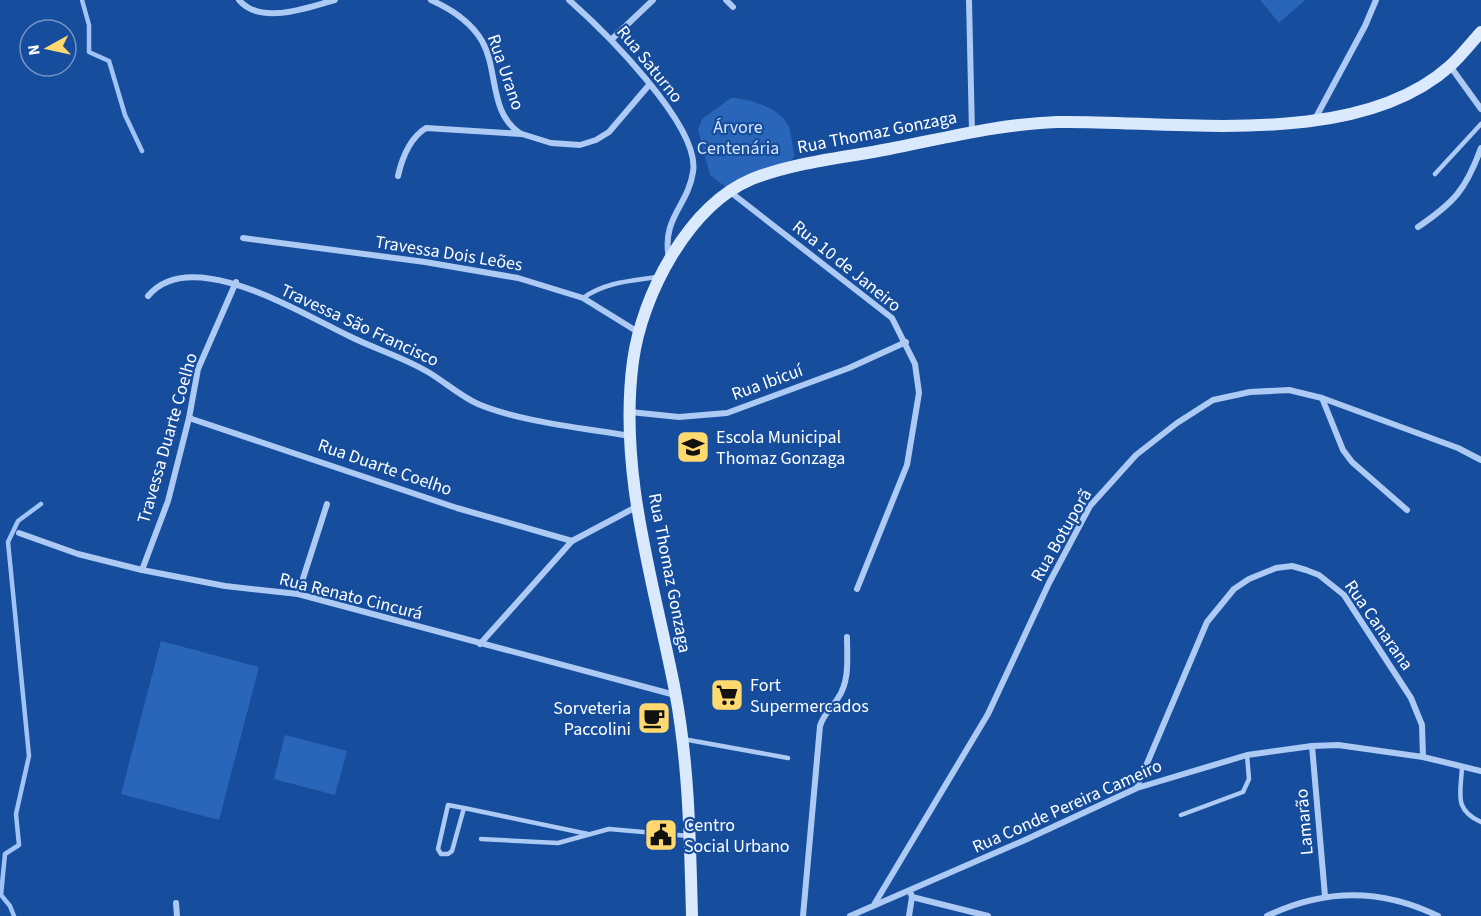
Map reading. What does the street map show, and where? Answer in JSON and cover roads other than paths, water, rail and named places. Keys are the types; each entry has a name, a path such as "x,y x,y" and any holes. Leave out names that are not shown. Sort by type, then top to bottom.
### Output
{"main road":[{"name":"Rua Thomaz Gonzaga","path":"692,916 689,836 676,695 636,507 630,412 633,358 646,306 669,260 700,219 729,191 748,181 786,168 972,132 1051,123 1257,127 1315,120 1370,107 1425,84 1450,66 1481,32"}],"street":[{"path":"239,0 262,12 280,13 335,0"},
{"name":"Rua Urano","path":"431,0 467,22 482,41 497,98 509,126 522,134"},
{"name":"Rua Saturno","path":"569,0 612,39 649,85 689,142 694,166 689,184 670,222 666,247 669,260"},
{"path":"612,39 653,0"},
{"path":"726,0 733,7"},
{"path":"969,0 972,132"},
{"path":"1315,120 1365,26 1376,0"},
{"path":"1450,66 1481,109"},
{"name":"Rua Urano","path":"398,176 404,156 415,138 426,128 522,134 568,145 596,141 609,132 649,85"},
{"path":"1418,227 1449,206 1470,177 1481,148"},
{"name":"Rua 10 de Janeiro","path":"729,191 892,318 915,364 919,393 911,444 899,490 857,589"},
{"name":"Travessa Dois Leões","path":"243,238 471,268 518,278 583,298 638,332"},
{"name":"Travessa São Francisco","path":"148,296 163,282 174,279 198,278 236,282 353,338 405,359 477,404 564,425 630,436"},
{"name":"Travessa Duarte Coelho","path":"142,570 168,501 189,418 198,369 236,282"},
{"name":"Rua Ibicuí","path":"630,412 679,417 727,413 849,368 906,342"},
{"name":"Rua Botuporã","path":"875,903 988,714 1072,537 1090,506 1117,474 1177,423 1213,400 1250,392 1289,390 1323,398 1458,448 1481,460"},
{"path":"1323,398 1343,450 1352,462 1407,510"},
{"name":"Rua Duarte Coelho","path":"189,418 457,508 572,541"},
{"path":"298,594 327,504"},
{"path":"480,644 572,541 636,507"},
{"name":"Rua Renato Cincurá","path":"19,533 78,554 142,570 225,586 298,594 676,695"},
{"name":"Rua Canarana","path":"1137,788 1207,622 1234,589 1249,579 1276,568 1292,566 1313,573 1333,584 1344,595 1411,698 1422,725 1423,757"},
{"path":"803,916 820,726 823,715 843,691 846,679 847,637"},
{"name":"Rua Conde Pereira Cameiro","path":"850,916 875,903 911,894 1137,788 1247,754 1312,746 1370,748 1423,757 1481,771"},
{"name":"Lamarão","path":"1312,746 1325,896"},
{"path":"909,916 911,894 988,916"},
{"path":"1267,916 1325,896 1388,899 1419,907 1437,916"},
{"path":"176,903 177,916"}],"lane":[{"path":"1435,174 1481,124"},
{"path":"583,298 595,289 614,283 659,277"},
{"path":"681,739 788,758"},
{"path":"1181,815 1243,792 1249,779 1247,754"},
{"path":"1462,766 1462,808 1466,815 1481,822"},
{"path":"464,808 452,851 448,854 441,854 438,849 448,805 464,808 588,834"},
{"path":"481,839 558,843 609,829 689,836"}],"waterway":[{"path":"82,0 89,25 89,52 109,61 125,115 142,151"},
{"path":"14,916 10,906 1,895 5,854 19,845 16,814 29,756 8,542 18,521 41,504"}],"place":[{"name":"Escola Municipal Thomaz Gonzaga","path":"693,447"},
{"name":"Fort Supermercados","path":"727,695"},
{"name":"Sorveteria Paccolini","path":"654,718"},
{"name":"Centro Social Urbano","path":"661,835"}],"park label":[{"name":"Árvore Centenária","path":"738,137"}]}
